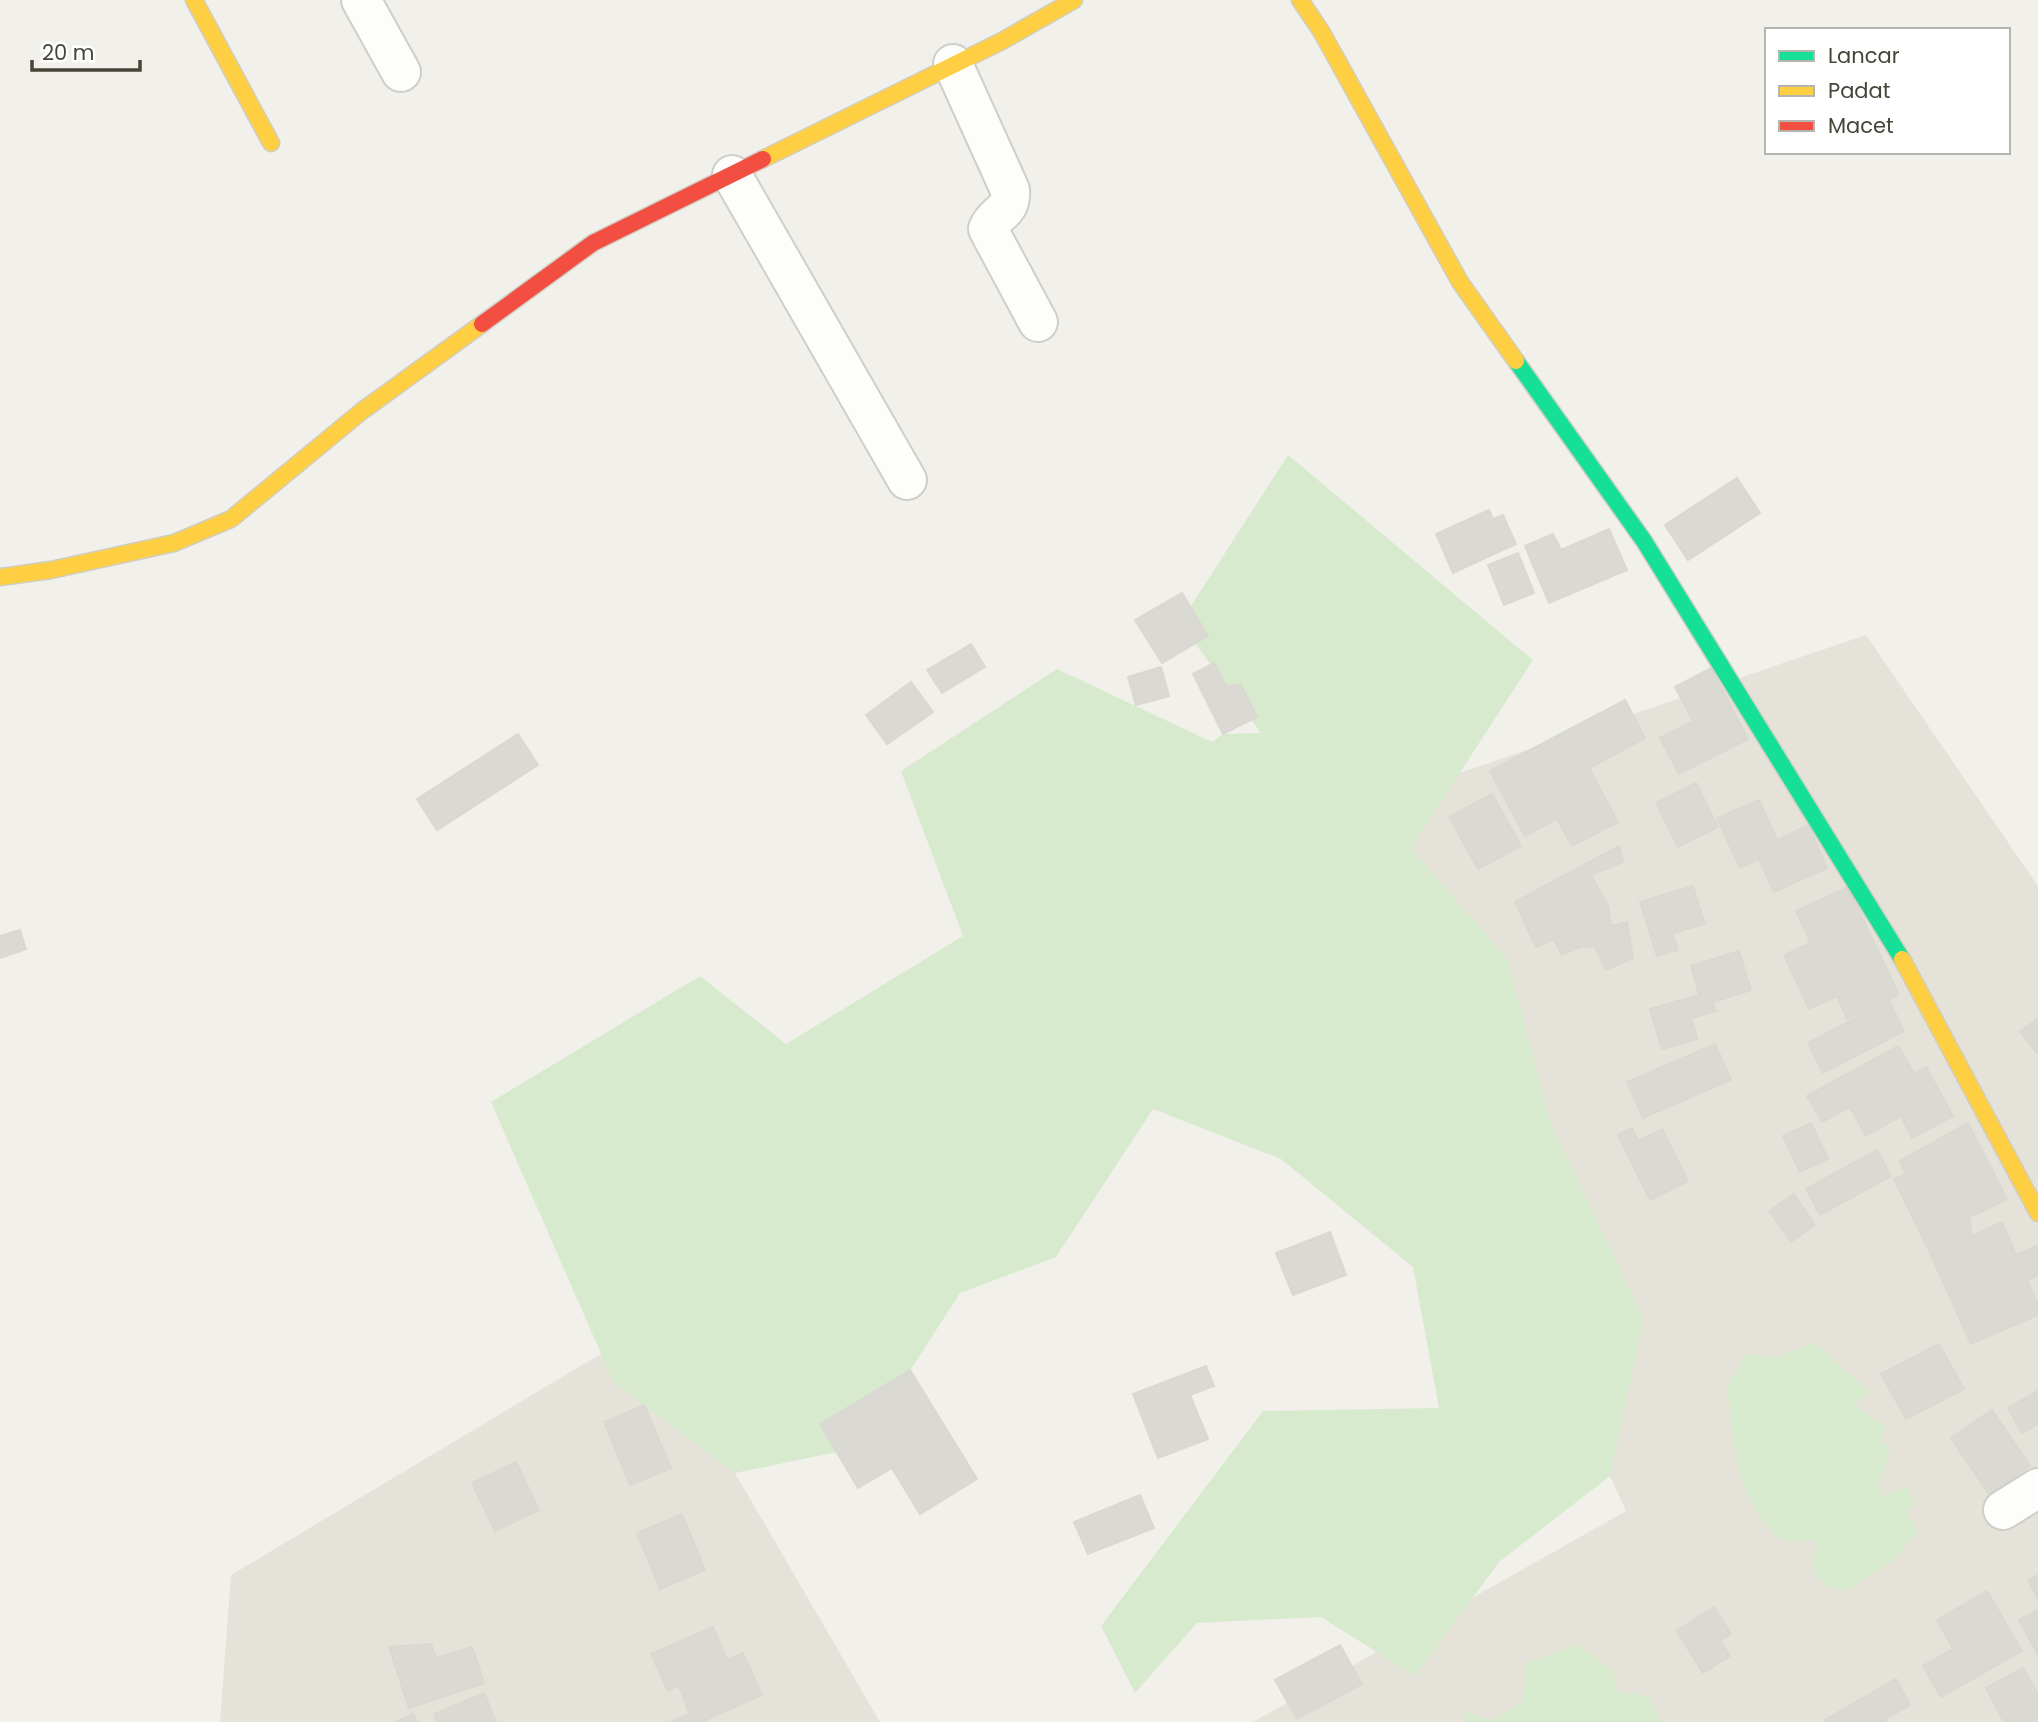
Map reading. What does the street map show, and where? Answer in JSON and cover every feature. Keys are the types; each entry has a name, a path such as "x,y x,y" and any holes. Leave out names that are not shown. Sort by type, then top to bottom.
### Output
{"street":[{"path":"194,0 271,143"},
{"path":"361,0 401,72"},
{"path":"0,577 51,570 174,543 231,519 362,411 593,243 1002,41 1074,0"},
{"path":"1300,0 1321,31 1460,282 1644,541 1900,956 2038,1213"},
{"path":"953,64 1010,190 1011,200 1008,207 988,229 1038,322"},
{"path":"732,175 907,480"},
{"path":"2003,1510 2038,1488"}],"shaded area":[{"path":"1866,635 2038,886 2038,1722 1253,1722 1626,1511 1309,824"},
{"path":"649,1325 880,1722 220,1722 231,1575"}],"green space":[{"path":"1288,455 1533,660 1411,848 1508,960 1550,1122 1644,1319 1610,1476 1499,1562 1415,1676 1321,1617 1197,1623 1135,1693 1101,1626 1263,1411 1439,1408 1413,1267 1281,1159 1153,1109 1056,1257 960,1293 861,1447 735,1473 613,1381 491,1102 700,976 786,1044 963,936 901,771 1057,669 1212,742 1223,734 1261,733 1180,623"},
{"path":"1814,1342 1870,1392 1854,1405 1886,1427 1880,1439 1890,1449 1879,1482 1883,1496 1907,1487 1915,1504 1906,1512 1918,1530 1894,1560 1848,1590 1827,1587 1813,1571 1816,1540 1787,1541 1776,1537 1756,1511 1743,1483 1734,1447 1727,1386 1746,1354 1778,1357"},
{"path":"1578,1644 1614,1671 1615,1690 1649,1697 1661,1722 1465,1722 1461,1711 1493,1720 1523,1701 1526,1663"}],"building":[{"path":"1737,478 1760,513 1688,560 1665,525"},
{"path":"1489,510 1493,519 1503,515 1516,544 1453,573 1436,534"},
{"path":"1609,529 1627,570 1549,603 1525,546 1553,534 1561,550"},
{"path":"1518,553 1534,593 1504,605 1488,565"},
{"path":"1182,593 1208,636 1162,663 1135,620"},
{"path":"971,644 985,667 942,693 927,670"},
{"path":"1214,663 1226,686 1241,685 1257,717 1223,734 1193,674"},
{"path":"1161,667 1169,696 1136,705 1128,677"},
{"path":"1711,668 1748,739 1679,774 1660,738 1693,721 1675,687"},
{"path":"911,682 933,712 887,744 866,715"},
{"path":"1625,700 1645,738 1589,768 1618,822 1572,846 1557,819 1525,836 1490,771"},
{"path":"518,734 538,765 437,830 417,799"},
{"path":"1696,783 1718,827 1678,847 1656,803"},
{"path":"1492,794 1521,846 1478,869 1449,817"},
{"path":"1759,800 1777,840 1808,825 1827,868 1774,892 1759,859 1740,868 1717,818"},
{"path":"1619,846 1623,862 1591,875 1608,906 1611,926 1627,922 1633,958 1606,970 1595,947 1580,947 1562,955 1554,939 1536,947 1515,902"},
{"path":"1693,886 1705,924 1672,933 1678,950 1657,956 1640,902"},
{"path":"1848,887 1899,995 1847,1019 1837,996 1809,1009 1784,955 1811,943 1796,911"},
{"path":"20,930 26,949 0,958 0,936"},
{"path":"1739,951 1751,990 1713,1002 1716,1011 1692,1018 1697,1039 1662,1049 1650,1009 1699,995 1691,966"},
{"path":"1889,1001 1904,1031 1823,1073 1808,1043"},
{"path":"2038,1018 2038,1054 2020,1032"},
{"path":"1715,1044 1731,1080 1643,1118 1627,1082"},
{"path":"1898,1046 1914,1073 1926,1067 1953,1116 1912,1138 1901,1116 1866,1136 1850,1107 1822,1122 1807,1096"},
{"path":"1811,1123 1828,1159 1800,1172 1783,1136"},
{"path":"1968,1123 2007,1199 1970,1217 1971,1235 1931,1255 1894,1179 1906,1174 1900,1161"},
{"path":"1632,1128 1638,1141 1662,1129 1688,1181 1650,1200 1618,1135"},
{"path":"1877,1150 1891,1176 1820,1215 1806,1189"},
{"path":"1794,1194 1815,1225 1791,1242 1769,1211"},
{"path":"2002,1222 2016,1255 2038,1245 2038,1275 2027,1280 2038,1305 2038,1315 1971,1344 1931,1255"},
{"path":"1330,1232 1346,1275 1293,1295 1276,1253"},
{"path":"1939,1344 1964,1389 1906,1419 1881,1374"},
{"path":"1206,1366 1214,1386 1190,1395 1208,1439 1158,1458 1133,1394"},
{"path":"910,1370 977,1479 920,1514 892,1468 858,1488 820,1424"},
{"path":"2038,1391 2038,1424 2022,1433 2008,1408"},
{"path":"644,1405 671,1468 630,1485 604,1422"},
{"path":"1992,1410 2030,1466 1989,1494 1951,1438"},
{"path":"516,1462 539,1510 495,1531 472,1483"},
{"path":"1140,1495 1154,1528 1088,1554 1074,1522"},
{"path":"682,1514 705,1570 660,1589 637,1533"},
{"path":"2038,1575 2038,1599 2028,1580"},
{"path":"1987,1591 2022,1651 1941,1697 1923,1666 1953,1649 1937,1620"},
{"path":"1714,1607 1731,1634 1720,1641 1730,1656 1703,1673 1677,1631"},
{"path":"2038,1610 2038,1655 2019,1620"},
{"path":"713,1627 727,1660 743,1653 762,1695 701,1722 695,1722 689,1714 679,1685 668,1691 651,1654"},
{"path":"431,1644 436,1658 472,1647 484,1683 409,1708 389,1647"},
{"path":"1340,1645 1362,1684 1297,1719 1275,1680"},
{"path":"2023,1668 2038,1694 2038,1722 2004,1722 1986,1688"},
{"path":"1896,1679 1910,1705 1885,1719 1886,1722 1826,1722 1825,1720"},
{"path":"484,1693 496,1722 437,1722 434,1714"},
{"path":"413,1714 417,1722 395,1722"},
{"path":"689,1714 693,1722 671,1722"}],"traffic: fast":[{"path":"1516,361 1644,541 1902,959"}],"traffic: slow":[{"path":"194,0 271,143"},
{"path":"763,159 1002,41 1074,0"},
{"path":"1300,0 1321,31 1460,282 1516,361"},
{"path":"0,577 51,570 174,543 231,519 362,411 482,324"},
{"path":"1902,959 2038,1213"}],"traffic: jam":[{"path":"482,324 593,243 763,159"}]}
